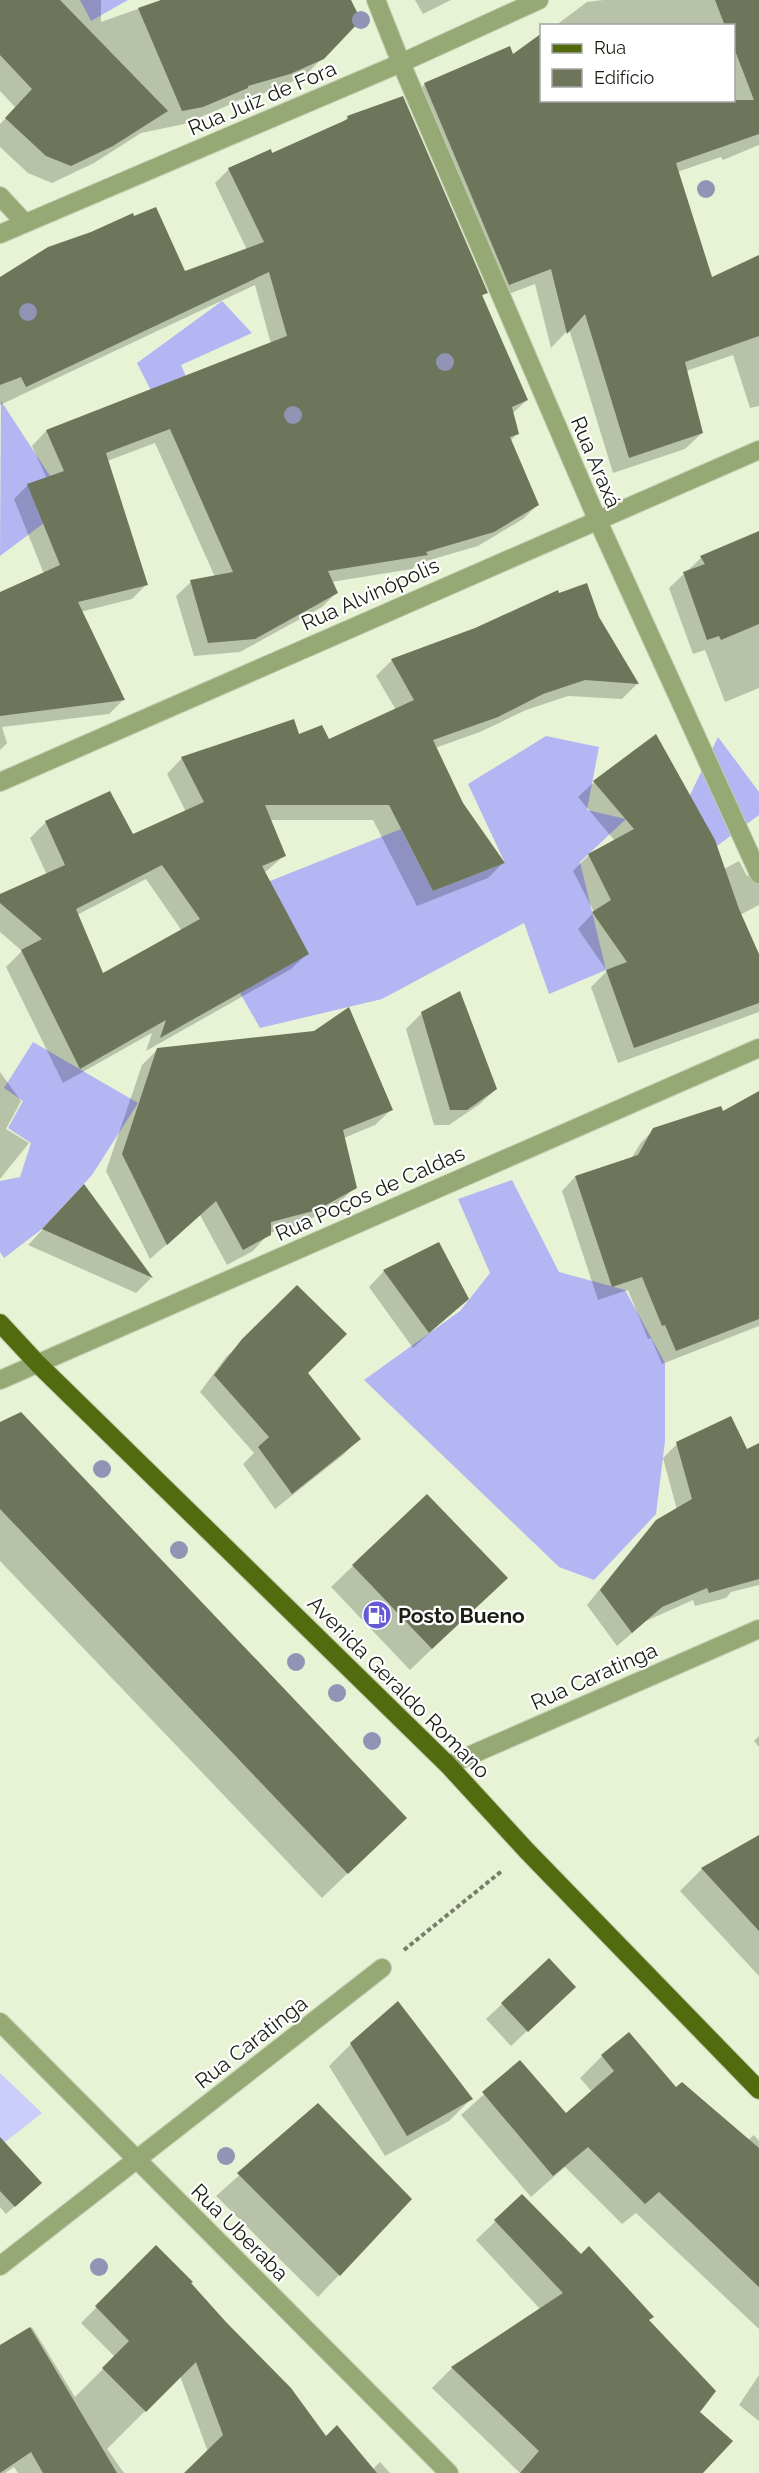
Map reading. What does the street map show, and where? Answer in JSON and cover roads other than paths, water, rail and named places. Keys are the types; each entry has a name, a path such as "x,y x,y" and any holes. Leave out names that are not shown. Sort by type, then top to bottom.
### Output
{"main road":[{"name":"Avenida Geraldo Romano","path":"0,1323 38,1364 448,1765 527,1851 759,2090"}],"street":[{"name":"Rua Araxá","path":"376,0 597,519 759,874"},
{"name":"Rua Juiz de Fora","path":"0,234 401,63 539,0"},
{"path":"0,196 25,223"},
{"name":"Rua Alvinópolis","path":"0,782 759,450"},
{"name":"Rua Poços de Caldas","path":"0,1380 759,1048"},
{"name":"Rua Caratinga","path":"448,1765 759,1629"},
{"name":"Rua Caratinga","path":"0,2266 382,1968"},
{"name":"Rua Uberaba","path":"0,2022 449,2473"}],"place":[{"name":"Posto Bueno","path":"377,1615"}]}
